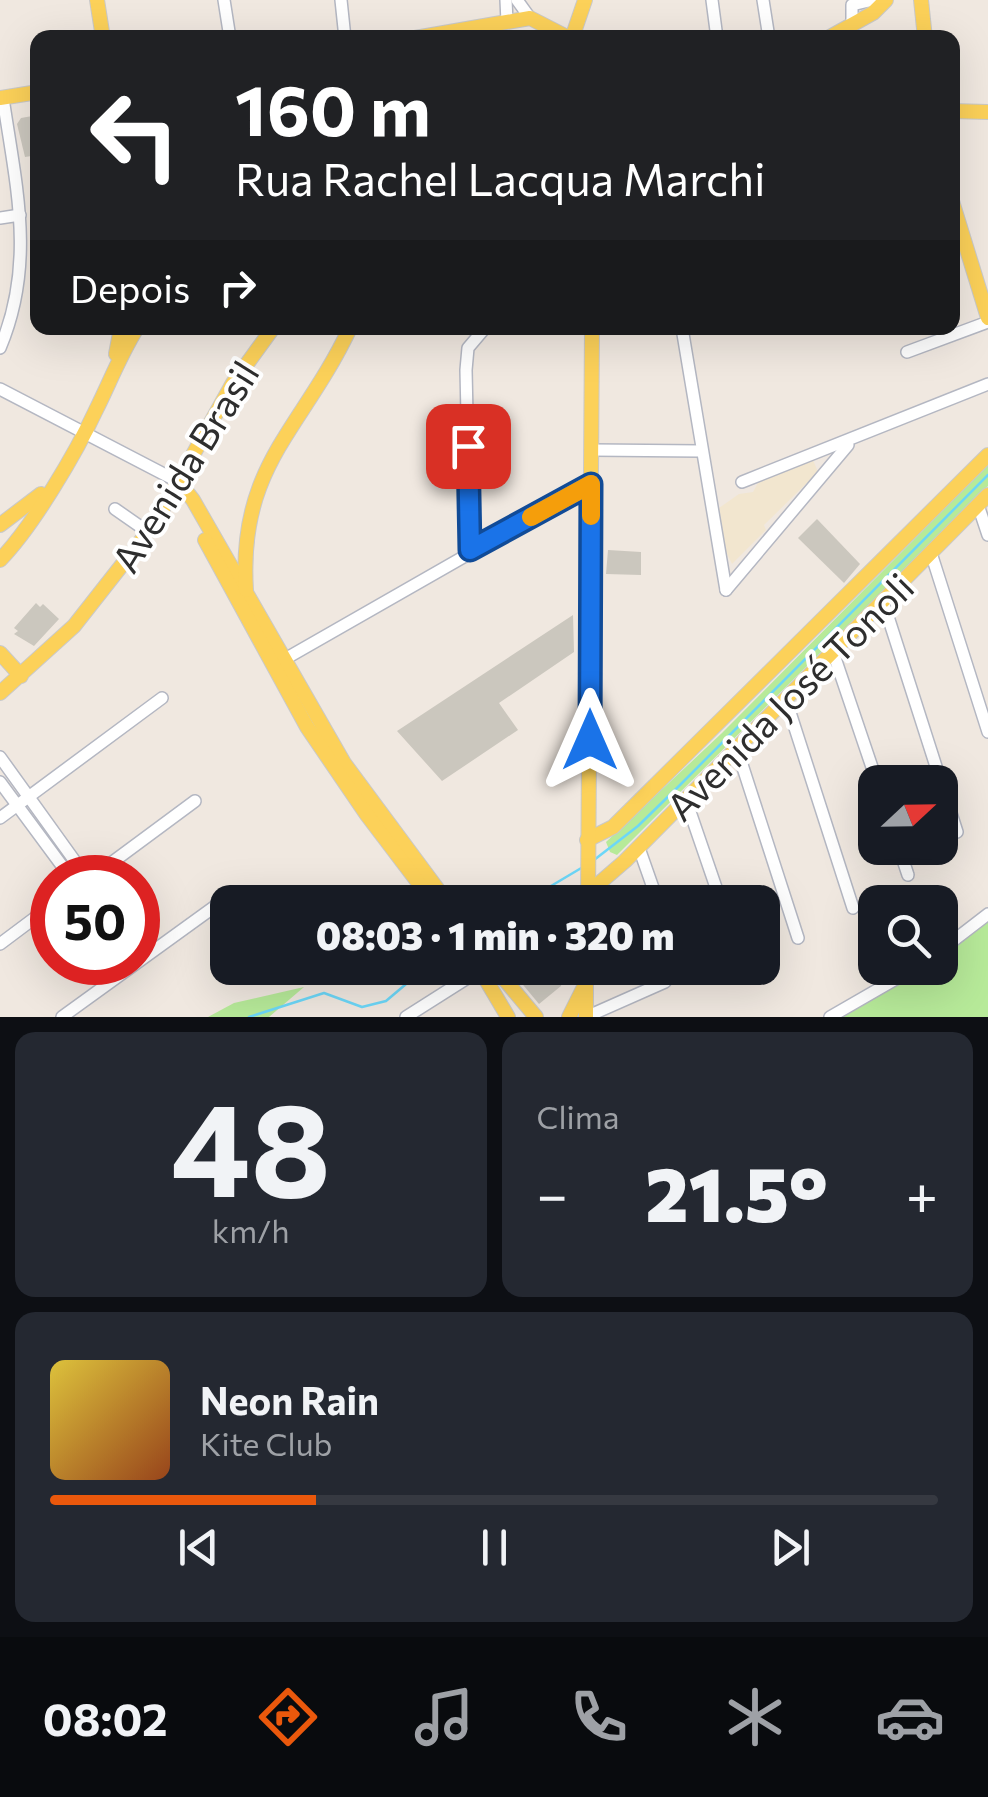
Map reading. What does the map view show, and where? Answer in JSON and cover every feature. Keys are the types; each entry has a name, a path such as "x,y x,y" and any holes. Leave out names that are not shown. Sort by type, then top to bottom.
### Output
{"main road":[{"path":"98,0 102,30"},
{"path":"573,30 584,0"},
{"path":"843,30 873,14 884,0"},
{"path":"921,0 924,30"},
{"path":"464,30 530,18 554,30"},
{"path":"2,98 30,93"},
{"path":"960,111 988,112"},
{"path":"960,244 988,320"},
{"path":"114,364 120,335"},
{"path":"1,554 50,487 84,431 114,364 133,335"},
{"name":"Avenida Brasil","path":"2,690 74,626 148,532 234,383 268,335"},
{"path":"246,596 246,536 256,492 273,451 325,375 346,335"},
{"path":"589,885 592,335"},
{"name":"Avenida José Tonoli","path":"590,853 988,455"},
{"path":"176,486 194,500 246,596 307,727 366,815 420,885"},
{"path":"176,486 277,663 344,763 435,885"},
{"path":"0,525 50,487"},
{"name":"Avenida José Tonoli","path":"600,885 983,500"},
{"path":"0,653 20,676"},
{"path":"590,853 613,872"},
{"path":"495,985 508,1017"},
{"path":"503,985 536,1017"},
{"path":"583,985 586,1017"},
{"path":"568,1017 583,988"}],"street":[{"path":"224,0 229,30"},
{"path":"340,0 344,30"},
{"path":"506,0 507,22"},
{"path":"517,0 530,18"},
{"path":"712,0 716,30"},
{"path":"763,0 769,30"},
{"path":"852,25 852,5 873,0"},
{"path":"0,348 12,319 23,262 2,98"},
{"path":"0,218 20,215"},
{"path":"23,262 30,262"},
{"path":"960,331 988,320"},
{"path":"470,550 466,370 468,348 479,335"},
{"path":"683,335 726,590 851,441"},
{"path":"907,352 950,335"},
{"path":"742,482 988,384"},
{"path":"0,390 84,431 176,486"},
{"path":"593,450 700,451"},
{"path":"277,663 591,484"},
{"path":"983,500 988,536"},
{"path":"115,509 148,532"},
{"path":"931,554 988,732"},
{"path":"883,602 935,765"},
{"path":"833,652 871,765"},
{"path":"0,818 162,698"},
{"path":"786,700 853,908"},
{"path":"736,749 798,938"},
{"path":"0,757 57,855"},
{"path":"0,782 23,801 69,855"},
{"path":"686,800 715,885"},
{"path":"121,855 195,801"},
{"path":"639,848 652,885"},
{"path":"905,865 908,875"},
{"path":"160,945 210,910"},
{"path":"958,937 988,914"},
{"path":"0,944 30,922"},
{"path":"62,1017 105,985"},
{"path":"406,1017 464,985"},
{"path":"586,1017 659,985"},
{"path":"830,1017 886,985"}],"shaded area":[{"path":"813,460 818,472 764,525 766,530 732,564 724,548 719,508 739,494 753,492 759,481"}],"green space":[{"path":"988,465 988,486 617,855 610,852 606,842 722,733"},
{"path":"988,920 988,1017 838,1017 895,985 958,985 958,944"},
{"path":"304,987 269,1017 208,1017 234,1003"}],"building":[{"path":"30,116 30,156 25,157 17,124 21,118"},
{"path":"817,519 860,564 844,583 798,538"},
{"path":"608,550 641,552 641,575 606,574"},
{"path":"36,603 40,607 43,604 59,619 34,646 14,634 18,631 14,628"},
{"path":"573,615 574,652 499,703 518,730 442,781 397,731"},
{"path":"523,985 561,985 561,986 539,1004"}],"waterway":[{"path":"594,860 638,826 680,785 988,475"},
{"path":"553,885 583,867"},
{"path":"249,1017 324,993 362,1007 386,1001 405,985"}],"slow traffic":[{"path":"531,517 591,484 591,516"}],"route":[{"path":"468,446 470,550 591,484 590,740"}]}
